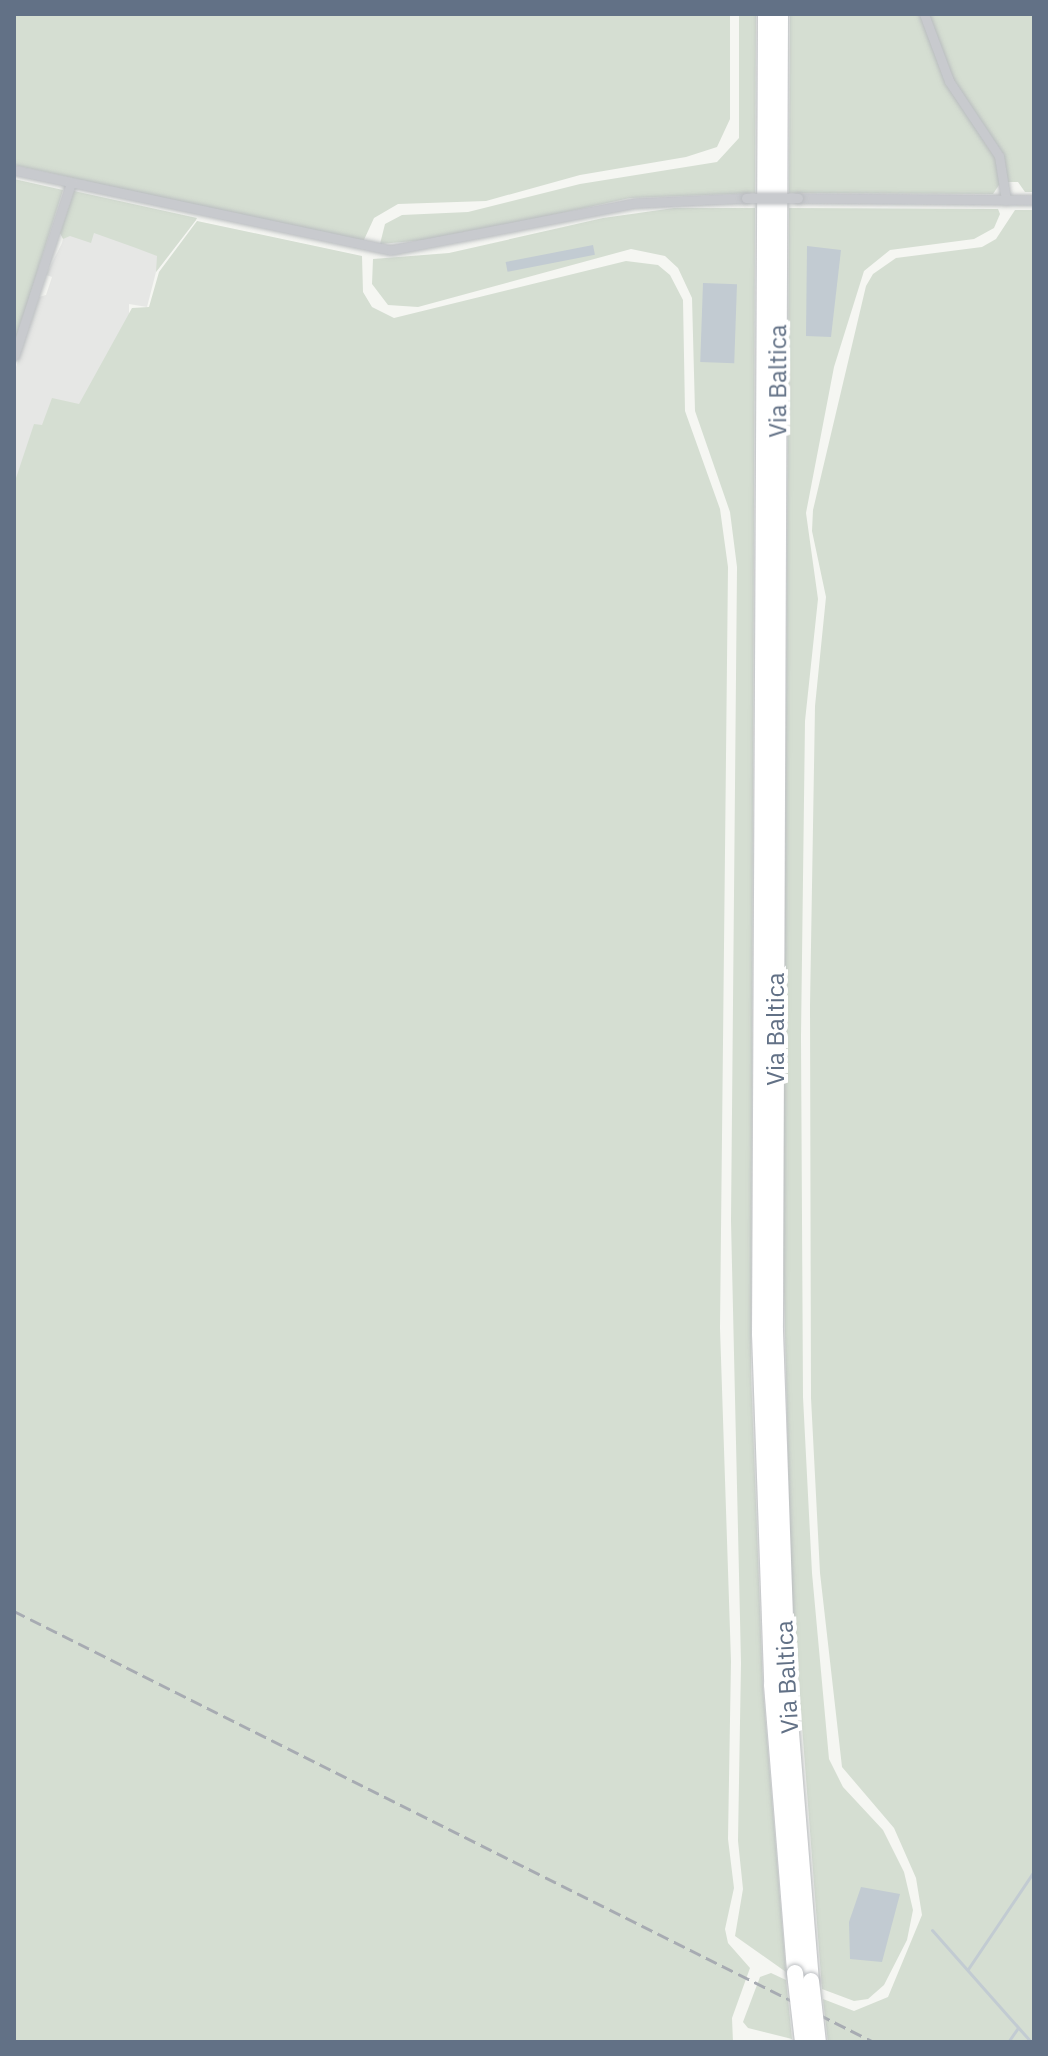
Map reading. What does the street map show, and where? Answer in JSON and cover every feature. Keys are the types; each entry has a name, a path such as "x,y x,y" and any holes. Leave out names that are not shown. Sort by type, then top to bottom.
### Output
{"highway":[{"name":"Via Baltica","path":"766,14 760,1334 771,1671 803,2042"},
{"name":"Via Baltica","path":"780,14 775,1331 785,1640 818,2042"}],"street":[{"path":"924,14 949,81 999,156 1006,200"},
{"path":"14,170 391,250 636,203 746,198 1034,200"},
{"path":"14,356 71,183"}],"shaded area":[{"path":"14,14 730,14 730,119 717,147 686,157 580,175 486,201 398,204 374,218 363,242 14,165"},
{"path":"739,14 756,14 755,193 630,198 447,238 380,244 385,224 402,215 468,212 580,184 717,162 739,138"},
{"path":"790,14 1034,14 1034,192 1025,192 1018,182 1001,182 993,194 789,193"},
{"path":"14,179 63,190 14,346"},
{"path":"74,191 197,218 156,272 157,256 94,233 91,243 70,236 63,239 60,233"},
{"path":"73,193 196,220 156,272 147,307 129,304 129,320 79,405 14,492 14,373 39,297 46,295 52,277 46,275 62,243"},
{"path":"674,208 755,208 751,1373 763,1688 786,1972 735,1936 743,1889 738,1841 741,1663 731,1221 737,567 730,512 695,411 692,298 678,268 665,256 631,249 418,307 388,305 372,284 373,259 449,253 603,218"},
{"path":"789,208 998,209 1000,214 994,228 974,239 890,250 864,271 834,367 806,513 818,599 805,721 801,1037 803,1397 812,1573 829,1759 843,1787 883,1830 904,1872 913,1910 907,1940 884,1985 868,1999 854,2001 822,1989 791,1581 783,1250"},
{"path":"1015,210 1034,210 1034,2042 828,2042 823,1999 854,2011 888,1997 922,1915 916,1878 894,1828 842,1767 820,1573 811,1398 810,1006 815,706 826,597 812,531 813,510 866,286 873,274 896,258 982,247 996,239"},
{"path":"197,221 362,256 363,292 372,307 394,318 626,261 658,265 670,275 683,300 685,411 720,509 728,567 720,1328 731,1661 728,1839 734,1888 725,1929 728,1943 750,1968 732,2018 733,2042 14,2042 14,484 34,424 42,425 52,398 79,404 132,308 149,307 159,272"},
{"path":"593,245 595,255 508,272 506,262"},
{"path":"807,246 841,250 831,337 806,336"},
{"path":"703,283 737,284 734,363 700,362"},
{"path":"861,1887 900,1894 882,1962 850,1959 849,1922"},
{"path":"771,1973 786,1980 792,2039 748,2028 743,2022 760,1977"}],"waterway":[{"path":"968,1969 1034,1871"},
{"path":"932,1930 1031,2042"},
{"path":"1008,2042 1017,2029"}],"railway":[{"path":"14,1611 874,2042"}]}
